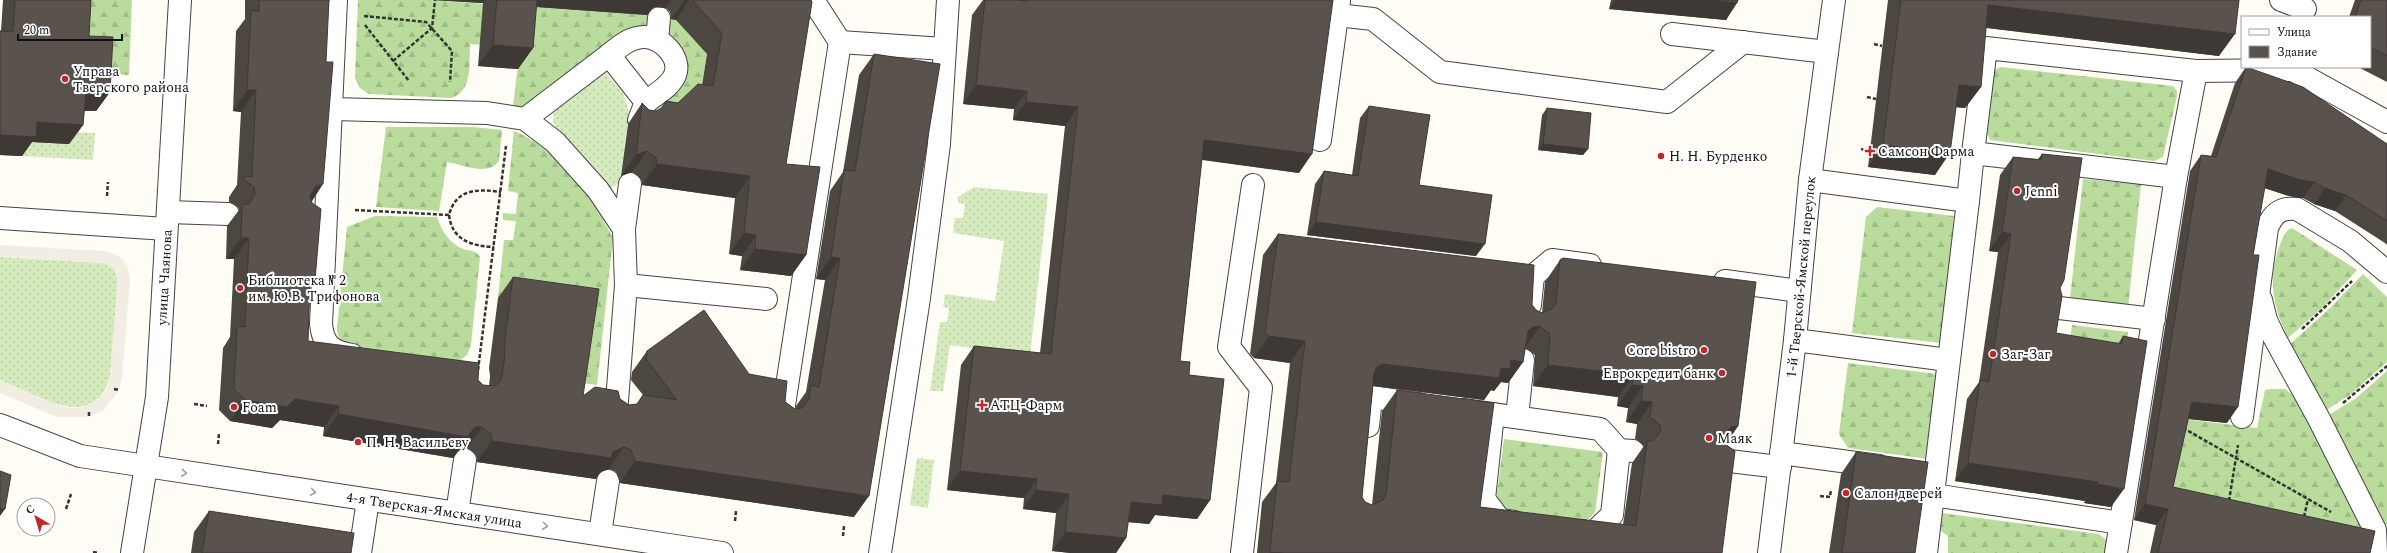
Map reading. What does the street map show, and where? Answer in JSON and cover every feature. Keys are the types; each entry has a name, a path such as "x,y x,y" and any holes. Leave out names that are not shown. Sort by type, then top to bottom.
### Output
{"street":[{"name":"улица Чаянова","path":"132,553 157,397 180,0"},
{"path":"782,418 840,42 813,0"},
{"path":"880,553 921,283 939,144 948,0"},
{"name":"1-й Тверской-Ямской переулок","path":"1769,553 1795,340 1810,180 1834,0"},
{"path":"2281,0 2305,9"},
{"path":"336,7 332,109 320,215 322,335 325,344 332,350 342,354 372,358"},
{"path":"1320,140 1338,7 1373,19 1440,72 1667,102 1743,42"},
{"path":"657,40 659,18"},
{"path":"1672,34 1827,52"},
{"path":"517,118 632,39 645,37 657,40 668,48 676,64 675,74 668,85 642,111 609,55"},
{"path":"840,42 944,49"},
{"path":"1926,553 1986,48 2196,71 2287,68 2387,122"},
{"path":"2116,553 2176,177 2196,71"},
{"path":"332,109 488,113 517,118 555,142 589,180 624,229"},
{"path":"1973,153 2176,177"},
{"path":"1810,180 1968,201"},
{"path":"616,414 626,285 624,229 630,184"},
{"path":"1242,553 1260,388 1229,347 1253,185"},
{"path":"2242,417 2261,276 2271,217 2279,211 2287,208 2297,209 2324,225 2380,265"},
{"path":"0,218 167,220 228,214"},
{"path":"1528,322 1533,276 1552,260 1607,267"},
{"path":"1510,273 1533,276"},
{"path":"2261,276 2262,307 2293,374 2319,418 2375,530 2376,553"},
{"path":"1702,278 1799,291"},
{"path":"626,285 766,299"},
{"path":"2059,308 2154,319"},
{"path":"1795,340 1948,360"},
{"path":"2248,370 2254,359 2266,354 2281,360 2293,374"},
{"path":"1517,417 1523,360"},
{"path":"1366,444 1371,397 1600,429 1626,451 1612,515 1593,533 1562,529"},
{"path":"1493,414 1484,500 1500,520 1531,524"},
{"name":"4-я Тверская-Ямская улица","path":"0,426 80,456 145,468 722,553"},
{"path":"457,513 465,460"},
{"path":"1721,460 1781,460 1904,469 1935,474"},
{"path":"600,534 608,481"},
{"path":"1933,495 2121,523"},
{"path":"360,553 368,500"}],"path":[{"path":"393,61 432,28 435,0"},
{"path":"336,7 357,15 426,22 452,51 442,112"},
{"path":"357,15 393,61 442,112"},
{"path":"1874,44 1882,46"},
{"path":"1867,97 1876,98"},
{"path":"478,374 501,192 517,118"},
{"path":"1861,149 1870,151"},
{"path":"107,196 108,182"},
{"path":"494,247 479,247 464,241 453,229 450,214 454,202 467,192 475,190 501,192"},
{"path":"320,215 450,214"},
{"path":"2280,347 2380,265"},
{"path":"2319,418 2353,396 2387,366"},
{"path":"114,389 119,390"},
{"path":"194,404 206,406"},
{"path":"89,412 89,417"},
{"path":"2229,503 2242,417"},
{"path":"2181,427 2333,513"},
{"path":"218,444 219,433"},
{"path":"1820,496 1830,497 1831,487"},
{"path":"66,509 71,494"},
{"path":"2303,520 2308,499"},
{"path":"735,520 736,511"},
{"path":"842,536 844,526"},
{"path":"94,552 99,553"}],"green space":[{"path":"79,0 132,0 129,75 99,74 75,55"},
{"path":"358,0 432,0 649,15 648,17 688,20 685,30 695,41 709,42 698,107 673,126 651,109 680,82 658,31 520,110 513,106 520,48 470,44 469,68 466,83 458,94 451,98 369,94 360,88 355,78"},
{"path":"2001,67 2173,86 2177,91 2177,96 2163,157 2154,161 1990,140 1986,131 1992,71"},
{"path":"603,69 623,93 632,120 628,119 620,182 609,190 557,131 553,121 554,109"},
{"path":"386,127 473,127 502,130 499,161 494,166 482,169 447,162 439,211 376,207"},
{"path":"514,131 530,139 545,150 572,176 595,206 613,238 597,385 573,382 498,298 504,240 513,240 516,221 503,220 503,213 516,214 518,193 508,191"},
{"path":"70,132 95,133 93,160 22,156 23,142"},
{"path":"2083,179 2141,184 2128,308 2070,299"},
{"path":"974,187 1048,194 1030,356 950,345 943,391 930,391 940,322 947,322 949,308 943,307 945,294 995,301 1004,241 953,233 955,218 963,218 965,204 958,203 958,197"},
{"path":"1877,207 1954,216 1941,343 1852,333 1866,217"},
{"path":"375,216 437,217 444,233 452,242 461,248 476,252 480,257 471,345 467,355 458,362 354,350 344,344 338,336 337,328 347,227"},
{"path":"2292,228 2357,270 2323,307 2288,338 2275,304 2273,281 2276,257 2281,243 2286,233"},
{"path":"0,257 103,263 114,268 118,280 110,375 103,393 92,403 79,407 63,406 30,394 0,380"},
{"path":"2363,274 2387,297 2387,362 2351,394 2325,411 2290,344 2327,311"},
{"path":"2072,325 2128,332 2125,348 2068,356"},
{"path":"1848,363 1937,374 1928,459 1848,448 1839,434"},
{"path":"2387,371 2387,524 2384,526 2327,416 2355,399"},
{"path":"2285,389 2297,398 2364,531 2161,503 2160,416 2257,428 2265,390"},
{"path":"1504,439 1603,452 1595,513 1587,520 1504,510 1496,501"},
{"path":"917,458 934,460 928,508 910,505"},
{"path":"1942,513 2099,534 2107,541 2106,553 1948,553 1948,536 1940,530"}],"shaded area":[{"path":"0,245 104,251 115,254 123,260 128,269 130,280 122,377 119,390 104,410 89,417 57,417 0,393 0,380 61,406 72,408 83,407 102,396 108,387 110,375 118,280 114,268 103,263 0,257"}],"building":[{"path":"15,0 91,0 89,36 113,37 110,92 86,91 83,125 37,122 36,137 0,135 0,31 13,32"},
{"path":"259,0 329,0 326,62 333,62 323,184 316,186 310,196 312,203 321,209 315,280 310,279 308,341 479,363 478,380 483,385 494,386 499,383 502,377 505,355 504,347 513,277 599,289 583,396 595,387 618,391 620,399 629,405 637,404 643,395 677,400 646,359 647,351 704,310 749,374 787,381 785,402 795,409 802,408 809,399 811,385 819,387 840,258 831,257 844,170 855,171 874,54 940,64 869,496 635,461 631,450 624,447 613,452 611,458 492,441 491,434 482,427 475,427 467,437 338,414 339,406 295,399 287,407 245,400 234,389 237,326 245,327 249,238 241,238 242,205 249,204 255,194 254,187 244,180 244,176 252,177 256,90 247,90 251,10 259,11"},
{"path":"497,0 537,0 533,48 493,45"},
{"path":"692,0 811,0 812,2 786,164 820,167 806,255 755,249 756,235 744,233 750,176 657,164 656,158 647,151 636,155 642,103 649,110 656,111 662,108 666,101 678,103 698,84 713,86 722,33"},
{"path":"985,0 1333,0 1312,154 1204,140 1180,361 1190,362 1189,375 1224,379 1210,500 1163,495 1162,505 1131,502 1126,538 1065,532 1069,494 1036,490 1037,479 960,471 974,346 1051,354 1078,107 1026,102 1027,91 976,85"},
{"path":"1707,0 1738,0 1737,3"},
{"path":"1901,0 2239,0 2235,34 1988,5 1981,87 1959,85 1950,153 1883,145"},
{"path":"2361,0 2387,0 2387,56 2371,48 2371,16 2355,16"},
{"path":"2246,68 2303,87 2387,144 2387,221 2346,195 2325,188 2314,182 2301,180 2268,169 2253,255 2259,255 2238,407 2192,402 2173,487 2375,531 2370,553 2158,553 2168,509 2145,504 2201,155 2216,157"},
{"path":"1369,106 1430,115 1419,185 1492,195 1485,244 1316,222 1324,171 1358,176"},
{"path":"1547,108 1591,113 1588,149 1543,144"},
{"path":"2042,154 2082,158 2064,280 2060,288 2062,296 2056,333 2122,344 2123,336 2147,341 2124,489 2097,484 2098,482 1968,463 1980,380 1989,382 2011,234 2002,232 2013,157 2041,160"},
{"path":"1278,234 1534,265 1532,305 1536,310 1542,313 1553,308 1556,302 1560,260 1563,258 1756,282 1738,426 1731,427 1724,436 1725,444 1735,451 1722,553 1270,552 1277,481 1289,482 1305,341 1269,336 1265,332","holes":["1540,326 1550,334 1548,365 1634,375 1632,385 1643,386 1641,401 1652,402 1650,417 1659,424 1661,431 1654,440 1647,442 1636,526 1480,507 1494,403 1397,390 1386,494 1383,500 1372,505 1365,502 1362,497 1374,374 1376,368 1382,364 1499,378 1501,368 1510,369 1511,360 1523,362 1528,331 1533,327"]},
{"path":"1856,452 1928,462 1915,553 1842,553"},
{"path":"0,471 11,475 5,509 0,508"},
{"path":"209,511 354,533 351,553 202,553"}],"place":[{"name":"Управа Тверского района","path":"65,79"},
{"name":"Самсон Фарма","path":"1870,151"},
{"name":"Н. Н. Бурденко","path":"1661,156"},
{"name":"Jenni","path":"2017,191"},
{"name":"Библиотека № 2 им. Ю.В. Трифонова","path":"240,288"},
{"name":"Core bistro","path":"1704,350"},
{"name":"Заг-Заг","path":"1993,354"},
{"name":"Еврокредит банк","path":"1722,373"},
{"name":"АТЦ-Фарм","path":"982,405"},
{"name":"Foam","path":"234,407"},
{"name":"Маяк","path":"1709,438"},
{"name":"П. Н. Васильеву","path":"358,442"},
{"name":"Салон дверей","path":"1846,493"}]}
